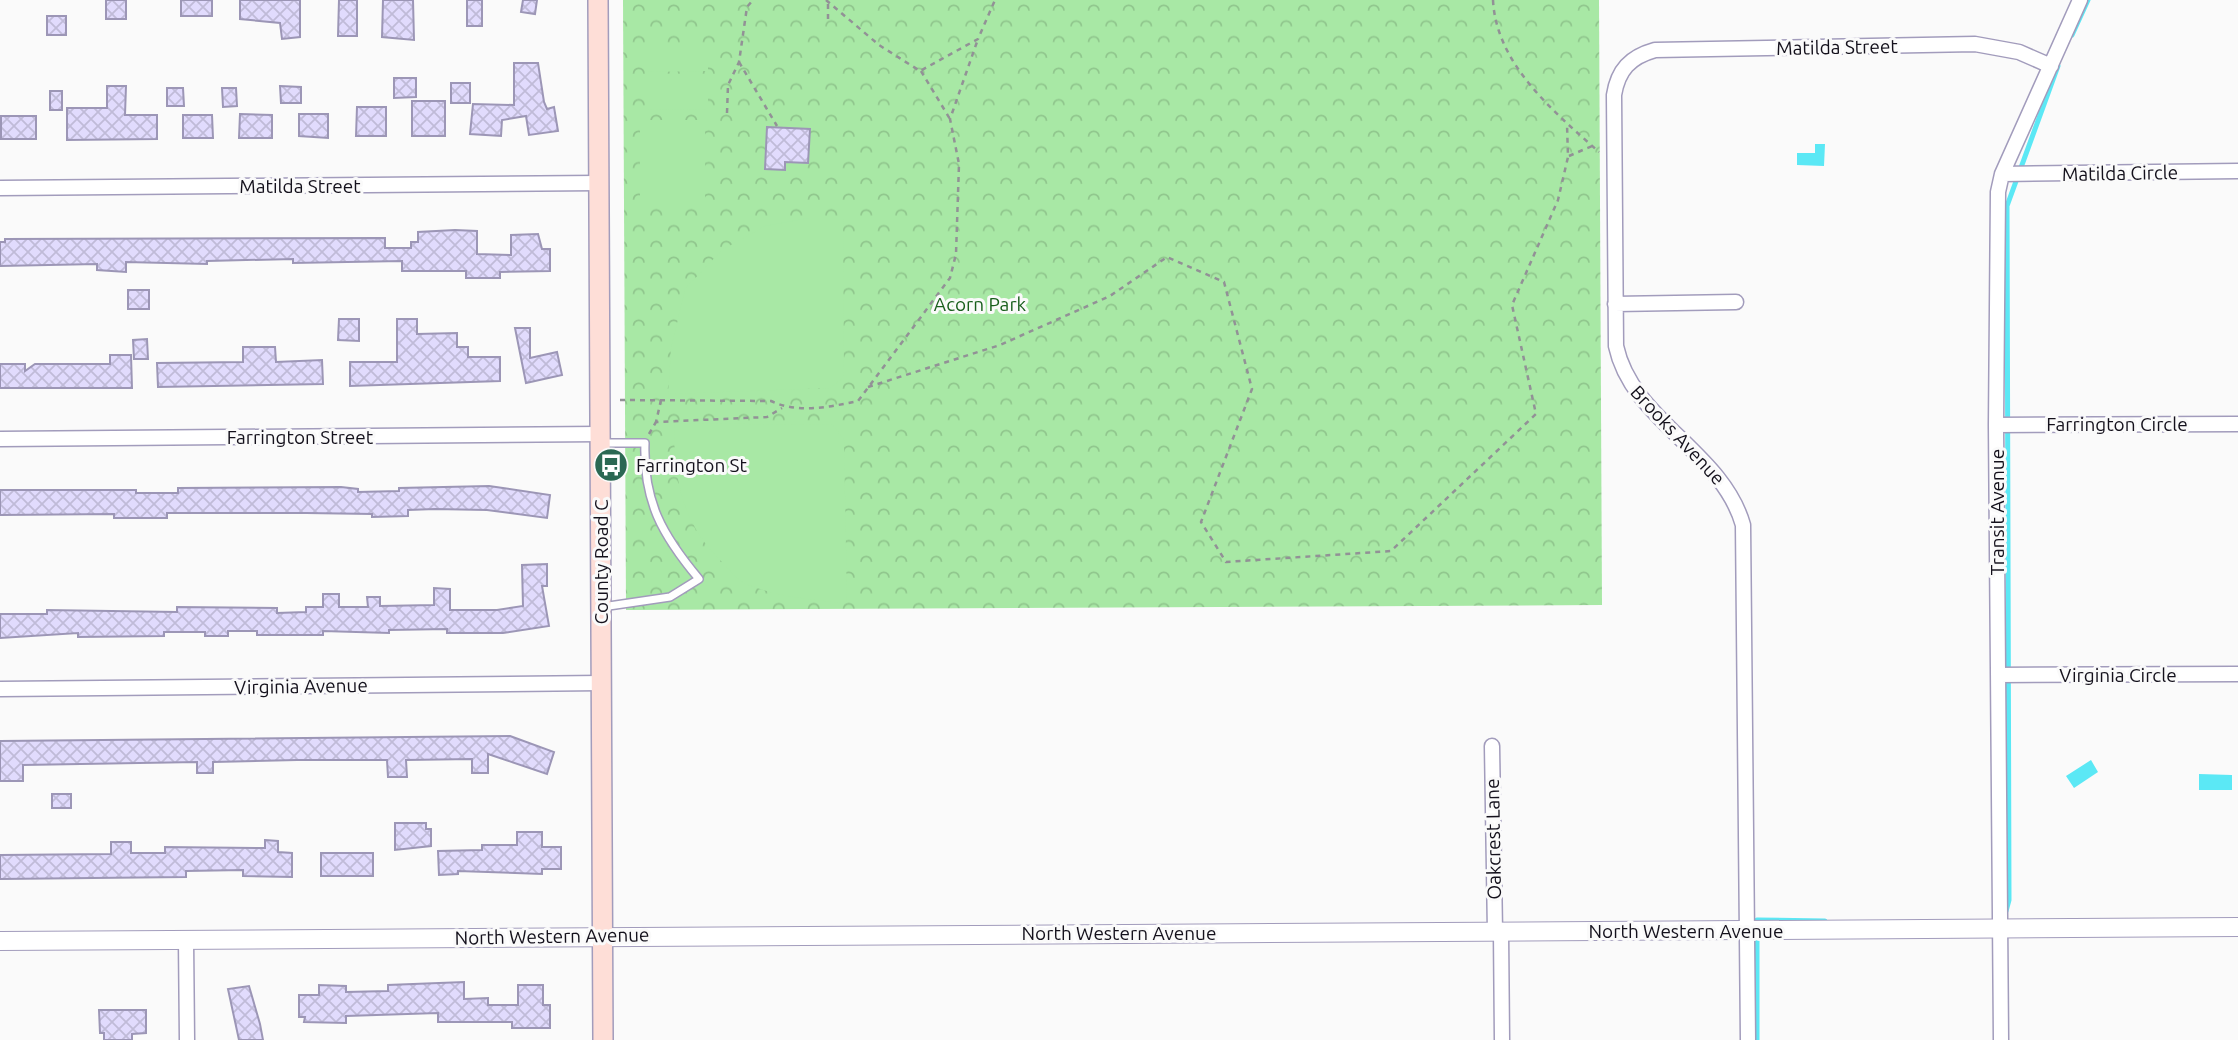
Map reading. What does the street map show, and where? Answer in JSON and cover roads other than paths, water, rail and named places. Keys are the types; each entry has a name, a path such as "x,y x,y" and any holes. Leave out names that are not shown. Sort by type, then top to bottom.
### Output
{"main road":[{"name":"County Road C","path":"598,0 603,1040"}],"street":[{"name":"Transit Avenue","path":"2001,1040 1998,192 2002,174 2080,0"},
{"name":"Matilda Street","path":"1625,66 1638,55 1654,50 1975,44 2020,52 2050,66"},
{"name":"Brooks Avenue","path":"1625,66 1616,81 1614,95 1616,346 1621,369 1633,390 1729,491 1743,525 1748,1040"},
{"name":"Matilda Circle","path":"2002,174 2238,171"},
{"name":"Matilda Street","path":"0,188 599,183"},
{"path":"1615,303 1736,302"},
{"name":"Farrington Circle","path":"1997,425 2238,424"},
{"name":"Farrington Street","path":"0,439 600,438"},
{"name":"Virginia Circle","path":"1998,675 2238,674"},
{"name":"Virginia Avenue","path":"0,689 602,683"},
{"name":"Oakcrest Lane","path":"1492,746 1502,1040"},
{"name":"North Western Avenue","path":"0,942 2238,927"},
{"path":"186,940 187,1040"}],"lane":[{"path":"600,438 645,443 644,473 659,522 673,548 699,579 670,597 601,607"}],"water":[{"path":"1815,144 1825,144 1824,166 1797,165 1797,153 1815,153"},
{"path":"2091,760 2098,772 2074,788 2066,776"},
{"path":"2199,774 2232,775 2232,790 2199,790"}],"waterway":[{"path":"2072,35 2088,0"},
{"path":"2006,911 2009,900 2007,206 2058,66"},
{"path":"1757,1040 1757,920 1825,921"}],"place":[{"name":"Farrington St","path":"611,465"}],"park label":[{"name":"Acorn Park","path":"980,304"}]}
